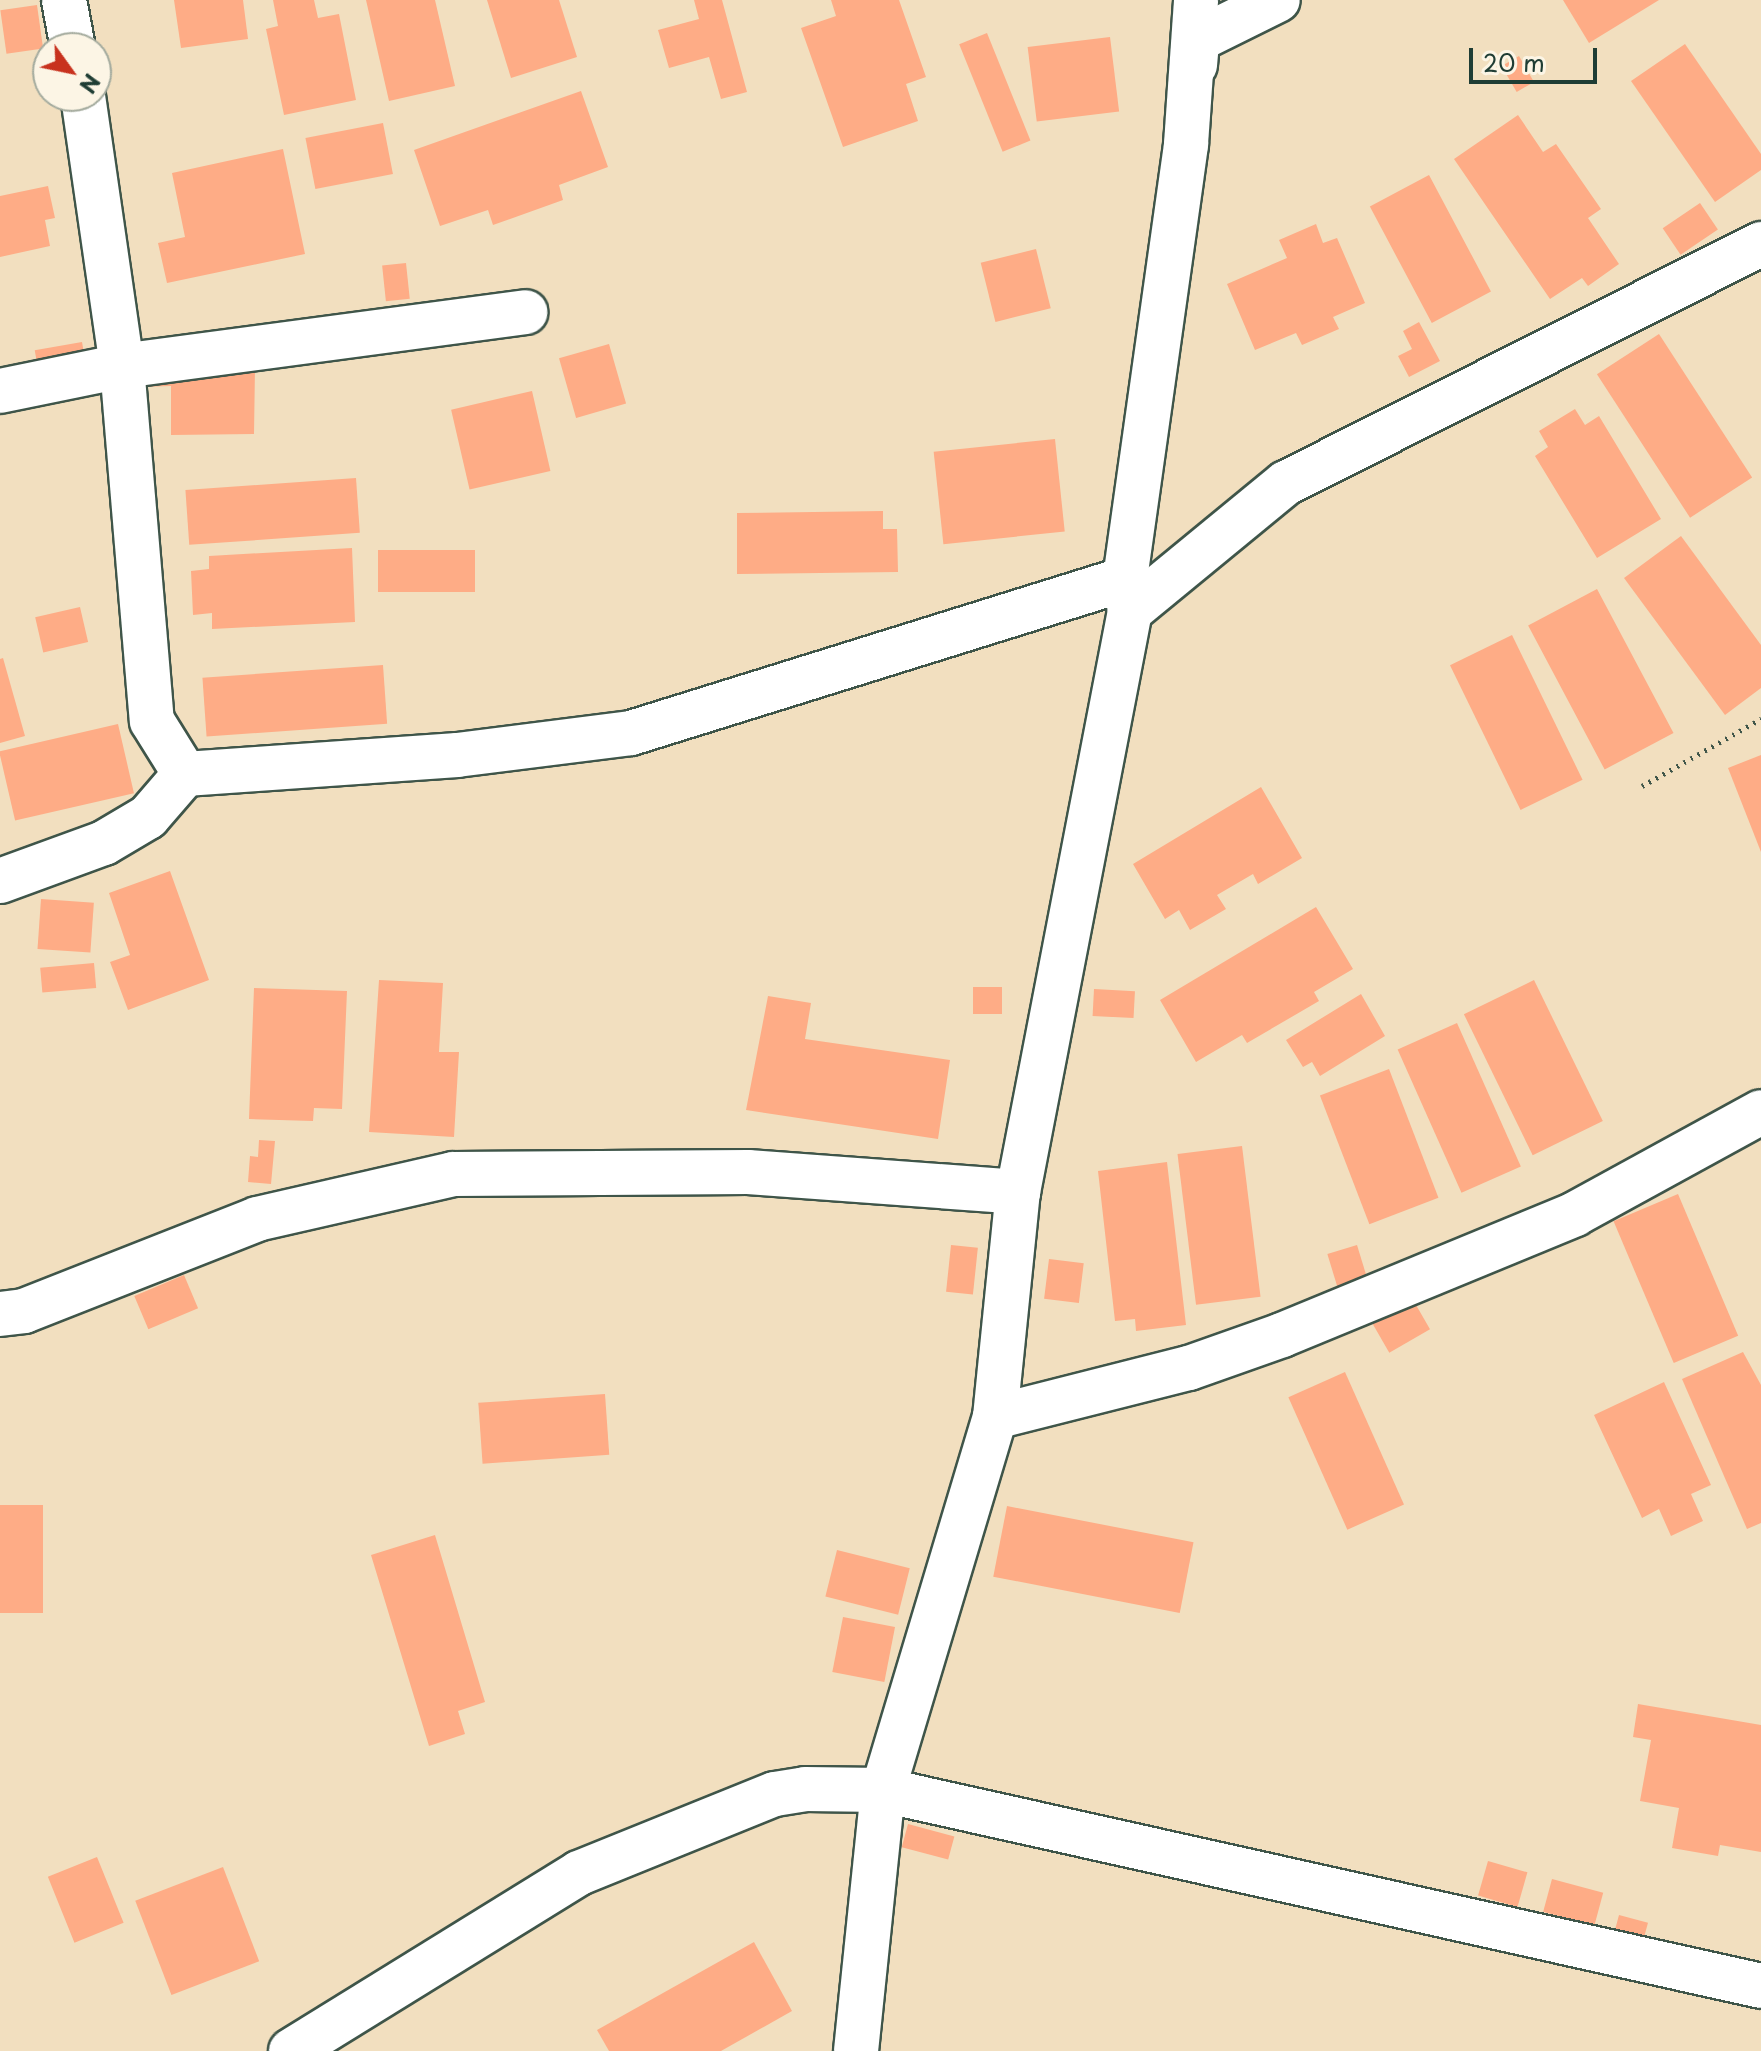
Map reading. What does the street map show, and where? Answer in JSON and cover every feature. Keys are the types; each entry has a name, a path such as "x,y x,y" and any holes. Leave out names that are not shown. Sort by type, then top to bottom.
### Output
{"street":[{"path":"64,0 70,32"},
{"path":"1195,65 1196,0"},
{"path":"856,2051 883,1790 995,1417 1018,1192 1128,595 1197,40 1278,0"},
{"path":"85,112 122,366 152,721 185,774"},
{"path":"0,881 104,843 148,817 185,774 457,755 631,733 1128,595 1286,483 1761,244"},
{"path":"0,391 122,366 525,312"},
{"path":"995,1417 1189,1368 1282,1335 1575,1214 1761,1112"},
{"path":"0,1314 24,1311 257,1219 453,1174 748,1172 1018,1192"},
{"path":"291,2051 579,1873 775,1794 883,1790 1761,1986"}],"path":[{"path":"1642,786 1761,719"}],"building":[{"path":"174,0 243,0 248,39 181,48"},
{"path":"273,0 314,0 318,18 339,14 356,100 284,115 266,29 278,26"},
{"path":"366,0 435,0 455,86 389,101"},
{"path":"487,0 559,0 577,57 511,78"},
{"path":"694,0 722,0 747,92 721,99 709,57 669,68 658,30 699,19"},
{"path":"831,0 899,0 926,77 906,84 918,121 843,147 801,28 836,16"},
{"path":"1563,0 1659,0 1589,43"},
{"path":"37,5 41,32 32,32 32,50 6,54 0,10"},
{"path":"987,33 1030,141 1003,152 959,44"},
{"path":"1110,37 1119,111 1037,122 1028,47"},
{"path":"1685,44 1761,154 1761,170 1715,202 1631,81"},
{"path":"1519,56 1534,82 1517,92 1502,66"},
{"path":"581,91 608,167 559,185 563,200 493,225 488,210 440,226 414,150"},
{"path":"1518,115 1543,152 1556,144 1601,209 1588,218 1619,264 1588,286 1582,278 1550,299 1454,159"},
{"path":"383,123 393,174 315,189 305,138"},
{"path":"283,149 305,254 167,283 158,243 185,237 172,173"},
{"path":"1429,175 1491,292 1432,323 1370,206"},
{"path":"48,186 55,218 45,220 50,246 0,257 0,196"},
{"path":"1700,203 1718,230 1681,255 1663,228"},
{"path":"1316,224 1323,243 1337,238 1365,303 1333,317 1339,329 1302,345 1296,333 1255,350 1227,284 1287,258 1279,240"},
{"path":"1036,249 1051,308 995,322 981,263"},
{"path":"406,263 410,299 386,301 382,266"},
{"path":"1419,322 1440,361 1409,377 1398,356 1412,349 1403,331"},
{"path":"1659,334 1752,477 1690,518 1597,374"},
{"path":"82,342 86,365 39,373 35,350"},
{"path":"609,344 626,404 576,418 559,358"},
{"path":"255,368 254,434 171,435 171,386 138,387 138,369"},
{"path":"532,391 550,471 470,490 451,410"},
{"path":"1575,409 1585,425 1599,416 1661,519 1597,558 1535,456 1548,447 1539,431"},
{"path":"1055,439 1065,531 943,544 934,452"},
{"path":"356,478 360,533 189,545 185,490"},
{"path":"883,511 883,529 897,529 898,572 737,574 737,513"},
{"path":"1681,536 1761,645 1761,688 1725,715 1624,578"},
{"path":"352,548 355,622 212,629 212,613 193,615 191,571 209,569 209,556"},
{"path":"378,550 475,550 475,592 378,592"},
{"path":"1597,589 1674,733 1605,770 1528,626"},
{"path":"80,607 88,642 43,652 35,617"},
{"path":"1512,635 1583,780 1521,810 1450,665"},
{"path":"3,658 25,736 0,743 0,659"},
{"path":"383,665 387,724 207,736 202,678"},
{"path":"118,724 134,793 15,821 0,751"},
{"path":"1761,755 1761,852 1728,768"},
{"path":"1261,787 1302,858 1258,884 1253,874 1217,895 1226,909 1190,930 1179,910 1165,919 1133,864"},
{"path":"170,871 209,980 128,1010 110,962 130,955 109,893"},
{"path":"41,899 94,903 90,953 38,949"},
{"path":"1316,907 1353,969 1314,992 1319,1001 1247,1043 1242,1035 1196,1062 1160,1000"},
{"path":"94,963 96,988 42,993 40,968"},
{"path":"379,980 443,983 439,1052 459,1052 454,1137 369,1132"},
{"path":"1534,980 1603,1121 1533,1155 1464,1014"},
{"path":"973,987 1002,987 1002,1014 973,1014"},
{"path":"254,988 347,991 342,1109 314,1108 313,1121 249,1119"},
{"path":"1094,989 1135,991 1134,1018 1093,1016"},
{"path":"1361,994 1385,1036 1320,1076 1312,1062 1303,1067 1286,1040"},
{"path":"768,996 811,1003 805,1039 950,1060 938,1139 746,1110"},
{"path":"1457,1023 1521,1166 1461,1193 1398,1049"},
{"path":"1389,1069 1438,1198 1369,1224 1320,1096"},
{"path":"259,1140 275,1141 271,1184 248,1182 250,1156 258,1157"},
{"path":"1242,1146 1261,1297 1196,1305 1177,1154"},
{"path":"1167,1162 1186,1325 1136,1331 1135,1319 1115,1321 1098,1171"},
{"path":"1678,1194 1738,1336 1674,1363 1614,1221"},
{"path":"951,1245 978,1248 973,1295 946,1292"},
{"path":"1357,1245 1367,1278 1337,1287 1327,1254"},
{"path":"1049,1259 1084,1263 1079,1303 1044,1299"},
{"path":"184,1275 198,1308 148,1329 134,1296"},
{"path":"1412,1298 1430,1329 1389,1353 1371,1322"},
{"path":"1743,1352 1761,1385 1761,1523 1747,1529 1682,1379"},
{"path":"1345,1372 1404,1504 1347,1530 1288,1397"},
{"path":"1664,1382 1711,1485 1691,1494 1703,1521 1671,1536 1659,1509 1642,1518 1594,1415"},
{"path":"605,1394 609,1455 483,1464 478,1403"},
{"path":"0,1505 43,1505 43,1613 0,1613"},
{"path":"1007,1506 1194,1542 1180,1613 993,1577"},
{"path":"435,1535 485,1702 458,1711 465,1734 429,1746 371,1555"},
{"path":"837,1550 910,1568 898,1615 825,1597"},
{"path":"843,1617 895,1627 884,1682 832,1672"},
{"path":"1638,1704 1761,1725 1761,1852 1720,1845 1718,1856 1672,1848 1679,1808 1640,1801 1651,1740 1633,1737"},
{"path":"908,1824 954,1836 948,1860 902,1847"},
{"path":"97,1857 124,1923 74,1943 48,1877"},
{"path":"1488,1861 1527,1872 1517,1907 1478,1896"},
{"path":"223,1867 259,1961 171,1995 135,1901"},
{"path":"1552,1879 1603,1893 1594,1926 1543,1912"},
{"path":"1619,1915 1648,1923 1641,1949 1612,1941"},
{"path":"754,1942 792,2011 721,2051 609,2051 597,2030"}]}
